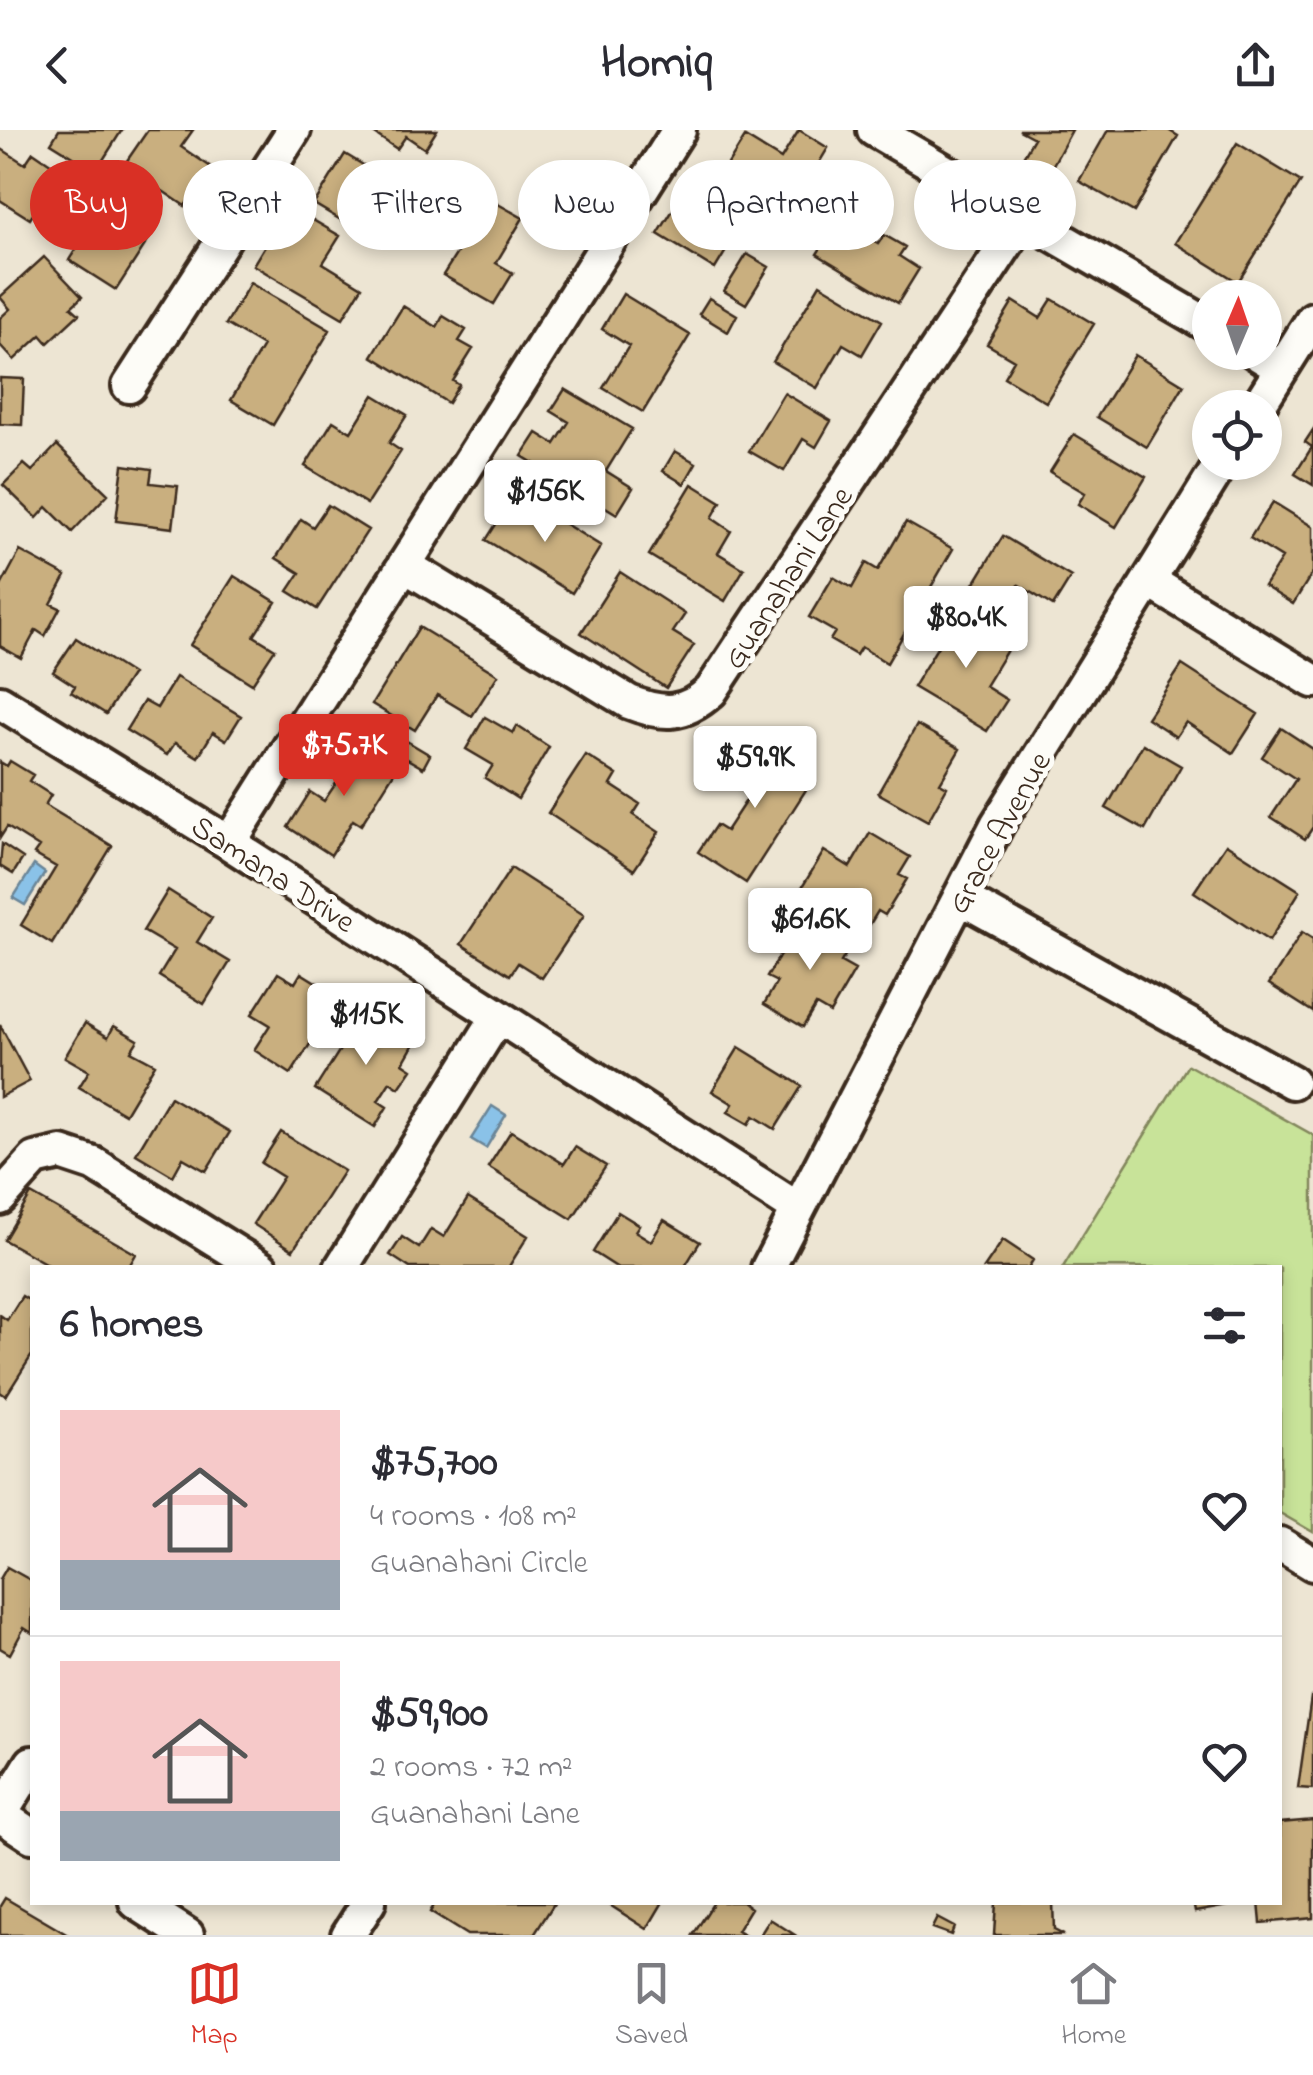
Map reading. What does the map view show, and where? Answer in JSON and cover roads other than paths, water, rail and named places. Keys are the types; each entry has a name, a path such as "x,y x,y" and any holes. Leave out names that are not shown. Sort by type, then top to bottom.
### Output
{"street":[{"path":"128,386 294,130"},
{"path":"230,842 678,130"},
{"path":"874,130 926,160"},
{"path":"1076,247 1192,315"},
{"name":"Guanahani Lane","path":"404,565 629,702 652,712 676,713 696,705 712,691 1002,250"},
{"path":"1282,347 1313,319"},
{"name":"Grace Avenue","path":"770,1265 997,826 1211,480"},
{"path":"1149,581 1313,681"},
{"name":"Samana Drive","path":"0,702 230,842 798,1210"},
{"path":"961,898 1292,1082"},
{"path":"343,1265 497,1018"},
{"path":"0,1198 17,1174 35,1158 70,1154 94,1164 256,1265"},
{"path":"1282,1545 1313,1564"},
{"path":"30,1766 0,1816 30,1835"},
{"path":"141,1905 187,1935"},
{"path":"348,1935 367,1905"}],"water":[{"path":"34,865 45,873 25,905 13,898"},
{"path":"492,1106 506,1115 486,1148 471,1139"}]}
